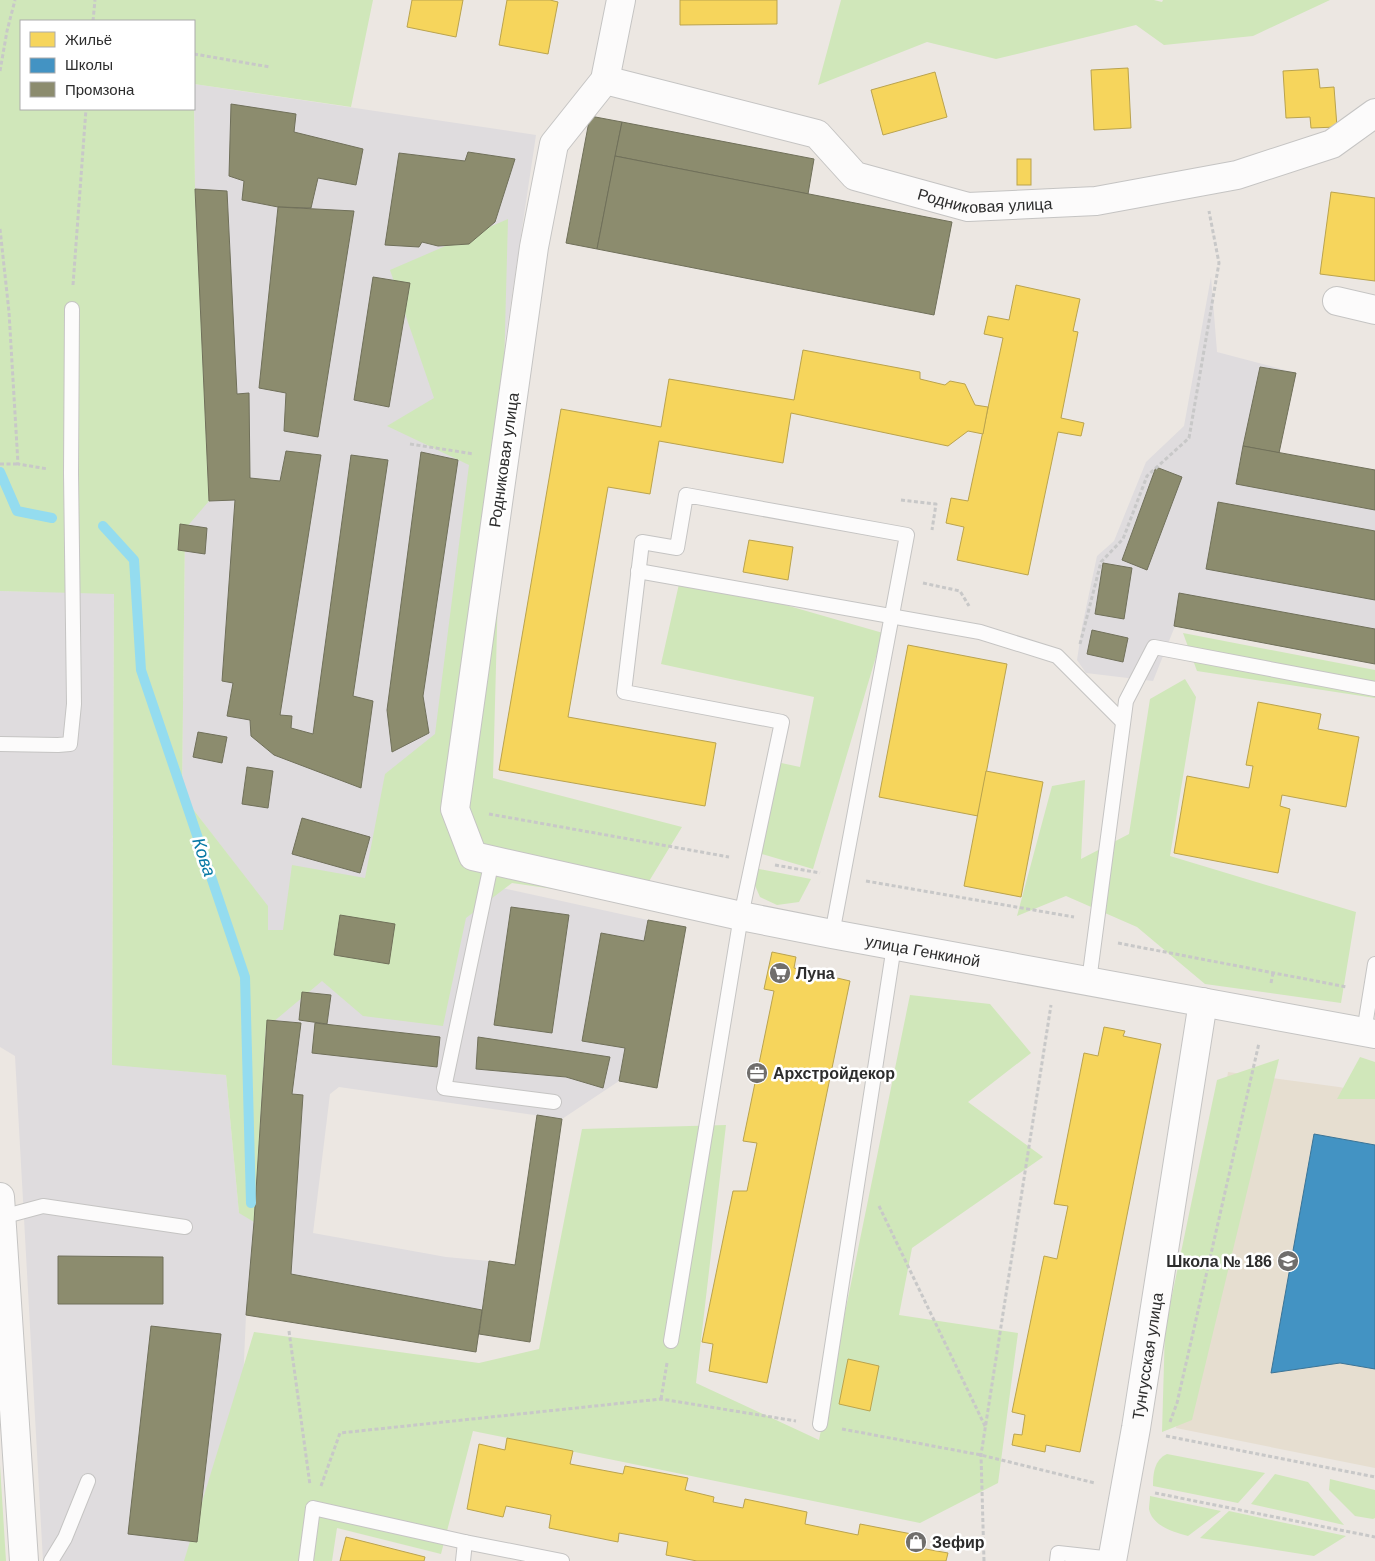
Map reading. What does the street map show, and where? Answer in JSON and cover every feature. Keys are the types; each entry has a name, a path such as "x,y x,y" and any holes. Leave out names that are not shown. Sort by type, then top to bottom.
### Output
{"street":[{"name":"Родниковая улица","path":"483,858 456,809 534,248 554,144 605,80 621,0"},
{"name":"Родниковая улица","path":"605,80 817,134 855,176 968,207 1096,201 1237,175 1332,144 1375,113"},
{"path":"1337,301 1375,310"},
{"name":"улица Генкиной","path":"483,858 741,916 832,934 1369,1033"},
{"name":"Тунгусская улица","path":"1113,1560 1203,1002"},
{"path":"1,1207 8,1444 24,1561"}],"lane":[{"path":"0,744 58,746 70,744 74,704 71,473 72,309"},
{"path":"671,1341 741,916 782,722 624,692 642,542 677,548 686,495 907,534 832,934"},
{"path":"638,571 980,632 1057,656 1123,722"},
{"path":"1088,981 1126,701 1154,647 1375,689"},
{"path":"483,858 444,1088 554,1102"},
{"path":"820,1424 894,946"},
{"path":"1369,1033 1370,991 1375,964"},
{"path":"1,1207 42,1206 185,1226"},
{"path":"51,1561 64,1538 88,1481"},
{"path":"306,1561 313,1508 465,1542 562,1561"},
{"path":"463,1561 465,1542"},
{"path":"1056,1561 1058,1553 1113,1560"}],"path":[{"path":"0,71 6,31 15,0"},
{"path":"93,20 95,0"},
{"path":"195,54 270,67"},
{"path":"72,309 86,110"},
{"path":"1057,656 1080,644 1101,562 1123,539 1146,476 1189,438 1219,263 1204,181"},
{"path":"0,229 8,312 18,464"},
{"path":"410,444 504,459"},
{"path":"0,464 18,464 71,473"},
{"path":"901,500 936,504 932,531"},
{"path":"924,575 923,584 960,592 980,632"},
{"path":"481,812 843,878 1097,921"},
{"path":"1094,938 1370,991"},
{"path":"1273,973 1266,1014 1177,1403 1166,1436 1375,1476"},
{"path":"984,1561 981,1455 1056,975"},
{"path":"857,1186 880,1207 985,1426"},
{"path":"289,1331 313,1508"},
{"path":"661,1399 671,1341"},
{"path":"313,1508 340,1433 661,1399 820,1424 981,1455 1109,1486 1125,1487 1375,1537"}],"shaded area":[{"path":"195,84 536,135 434,816 461,879 686,927 657,1088 619,1081 562,1119 339,1087 330,1094 313,1233 446,1257 489,1261 476,1352 246,1315 235,1561 43,1561 15,1056 0,1047 0,591 114,593 112,1064 226,1075 239,1213 268,907 182,795 185,529 195,189"},
{"path":"1211,277 1217,352 1296,373 1279,453 1375,470 1375,664 1175,626 1153,681 1086,673 1077,660 1097,556 1114,541 1146,462 1184,426"},
{"name":"Школа № 186","path":"1228,1072 1339,1087 1375,1094 1375,1468 1176,1428"}],"green space":[{"path":"0,0 373,0 351,107 195,84 195,20 20,20 20,110 194,110 195,189 209,501 185,529 182,795 268,906 268,930 283,930 292,865 365,878 385,774 435,734 469,465 387,426 434,398 390,270 508,219 493,778 682,827 637,901 512,883 466,918 443,1026 363,1016 322,981 266,1028 254,1222 239,1213 226,1075 112,1065 114,594 0,591"},
{"path":"841,0 1154,0 1162,2 1163,0 1330,0 1253,36 1164,45 1136,25 996,59 927,42 818,85"},
{"path":"681,575 883,633 813,869 755,852 772,761 800,767 814,697 661,664"},
{"path":"1183,633 1375,670 1375,698 1197,671"},
{"path":"1185,679 1196,697 1170,856 1356,912 1341,1003 1205,984 1137,927 1066,896 1017,916 1052,786 1085,780 1081,859 1129,834 1150,699"},
{"path":"754,868 811,879 799,902 777,905 760,897 753,881"},
{"path":"910,995 990,1004 1031,1053 968,1102 1043,1157 912,1248 899,1315 1018,1333 998,1483 920,1523 473,1431 441,1554 337,1528 332,1561 184,1561 254,1332 479,1363 539,1349 582,1129 726,1125 696,1383 819,1440"},
{"path":"1360,1057 1375,1062 1375,1099 1337,1099"},
{"path":"1279,1059 1192,1420 1162,1432 1165,1329 1217,1080"},
{"path":"1167,1454 1265,1473 1238,1503 1153,1486 1154,1472 1157,1464"},
{"path":"0,1465 6,1561 0,1561"},
{"path":"1275,1474 1308,1482 1344,1525 1251,1504"},
{"path":"1330,1479 1375,1490 1375,1518 1355,1516 1329,1490"},
{"path":"1150,1496 1221,1511 1188,1536 1164,1527 1154,1520 1149,1509"},
{"path":"1229,1511 1346,1536 1314,1556 1200,1538"}],"building: Жильё":[{"path":"412,0 463,0 456,37 407,27"},
{"path":"507,0 550,0 558,2 548,54 499,45"},
{"path":"680,0 777,0 777,24 680,25"},
{"path":"1128,68 1131,128 1094,130 1091,70"},
{"path":"1318,69 1320,88 1334,87 1337,127 1311,128 1310,117 1286,118 1283,71"},
{"path":"935,72 947,117 883,135 871,90"},
{"path":"1017,159 1031,159 1031,185 1017,185"},
{"path":"1331,192 1375,198 1375,281 1320,274"},
{"path":"1016,285 1080,299 1073,331 1078,332 1061,418 1084,423 1081,436 1058,432 1028,575 957,560 964,527 946,523 951,498 968,501 1003,338 984,334 988,316 1009,320"},
{"path":"803,350 920,372 920,379 945,385 950,381 965,384 975,405 988,407 983,434 968,431 948,446 791,413 783,463 659,441 650,494 608,487 568,717 716,743 705,806 499,770 561,409 661,427 669,379 794,400"},
{"path":"749,540 793,547 788,580 743,572"},
{"path":"908,645 1007,664 978,816 879,797"},
{"path":"1258,702 1321,714 1318,729 1359,737 1346,807 1282,795 1280,806 1290,809 1278,873 1174,853 1187,776 1249,788 1253,766 1246,765"},
{"path":"986,771 1043,782 1021,897 964,886"},
{"path":"772,952 796,957 794,968 850,981 767,1383 709,1371 713,1344 702,1342 733,1191 747,1191 757,1143 743,1141 774,991 764,989"},
{"path":"1104,1027 1125,1031 1123,1036 1161,1044 1080,1452 1046,1445 1045,1452 1012,1445 1014,1434 1022,1435 1025,1415 1012,1412 1044,1256 1057,1259 1068,1206 1054,1204 1084,1053 1098,1056"},
{"path":"848,1359 879,1366 870,1411 839,1404"},
{"path":"507,1438 573,1451 570,1464 623,1474 625,1466 688,1478 685,1490 714,1497 713,1502 743,1508 745,1499 807,1512 805,1524 858,1535 860,1524 922,1536 920,1548 948,1553 946,1561 697,1561 666,1555 668,1542 619,1533 618,1542 549,1528 551,1515 506,1506 503,1517 467,1509 479,1444 505,1450"},
{"path":"346,1537 425,1557 424,1561 340,1561"}],"building: Школы":[{"path":"1314,1134 1375,1145 1375,1369 1340,1363 1271,1373"}],"building: Промзона":[{"path":"231,104 296,114 294,132 363,149 356,185 318,178 311,208 278,207 242,200 244,181 229,176"},
{"path":"590,116 622,122 597,249 566,243"},
{"path":"622,122 814,159 808,194 615,156"},
{"path":"468,152 515,159 495,222 469,244 438,246 422,242 419,247 385,245 399,153 465,161"},
{"path":"615,156 952,222 934,315 597,249"},
{"path":"195,189 227,191 237,394 249,393 250,478 280,481 286,451 321,455 280,715 292,716 291,728 313,734 351,455 388,460 353,696 373,701 361,788 274,755 251,736 250,720 227,716 233,683 222,681 235,500 209,501"},
{"path":"278,207 354,211 318,437 284,431 286,393 259,388"},
{"path":"373,277 410,283 389,407 354,400"},
{"path":"1260,367 1296,373 1279,453 1243,446"},
{"path":"1243,446 1375,470 1375,510 1236,484"},
{"path":"421,452 458,460 423,696 429,733 392,752 387,710"},
{"path":"1156,467 1182,477 1147,570 1122,560"},
{"path":"1218,502 1375,531 1375,600 1206,569"},
{"path":"180,524 207,528 205,554 178,550"},
{"path":"1103,563 1132,568 1124,619 1095,614"},
{"path":"1179,593 1375,629 1375,664 1174,626"},
{"path":"1092,630 1128,638 1123,662 1087,654"},
{"path":"198,732 227,737 222,763 193,757"},
{"path":"247,767 273,771 268,808 242,804"},
{"path":"302,818 370,837 360,873 292,854"},
{"path":"511,907 569,915 552,1033 494,1025"},
{"path":"340,915 395,924 389,964 334,955"},
{"path":"648,920 686,927 657,1088 619,1081 625,1048 582,1041 601,933 644,941"},
{"path":"302,992 331,995 327,1024 299,1020"},
{"path":"267,1020 301,1023 292,1094 303,1095 291,1274 482,1310 476,1352 246,1315"},
{"path":"315,1023 440,1037 437,1067 312,1053"},
{"path":"478,1037 610,1057 603,1088 566,1077 476,1069"},
{"path":"537,1115 562,1119 530,1342 479,1334 489,1261 515,1265"},
{"path":"58,1256 163,1257 163,1304 58,1304"},
{"path":"151,1326 221,1334 197,1542 128,1534"}],"waterway":[{"name":"Кова","path":"0,472 17,511 52,518"},
{"name":"Кова","path":"103,526 134,560 141,670 245,977 251,1203"}],"place":[{"name":"Луна","path":"780,973"},
{"name":"Архстройдекор","path":"757,1073"},
{"name":"Школа № 186","path":"1288,1261"},
{"name":"Зефир","path":"916,1542"}]}
